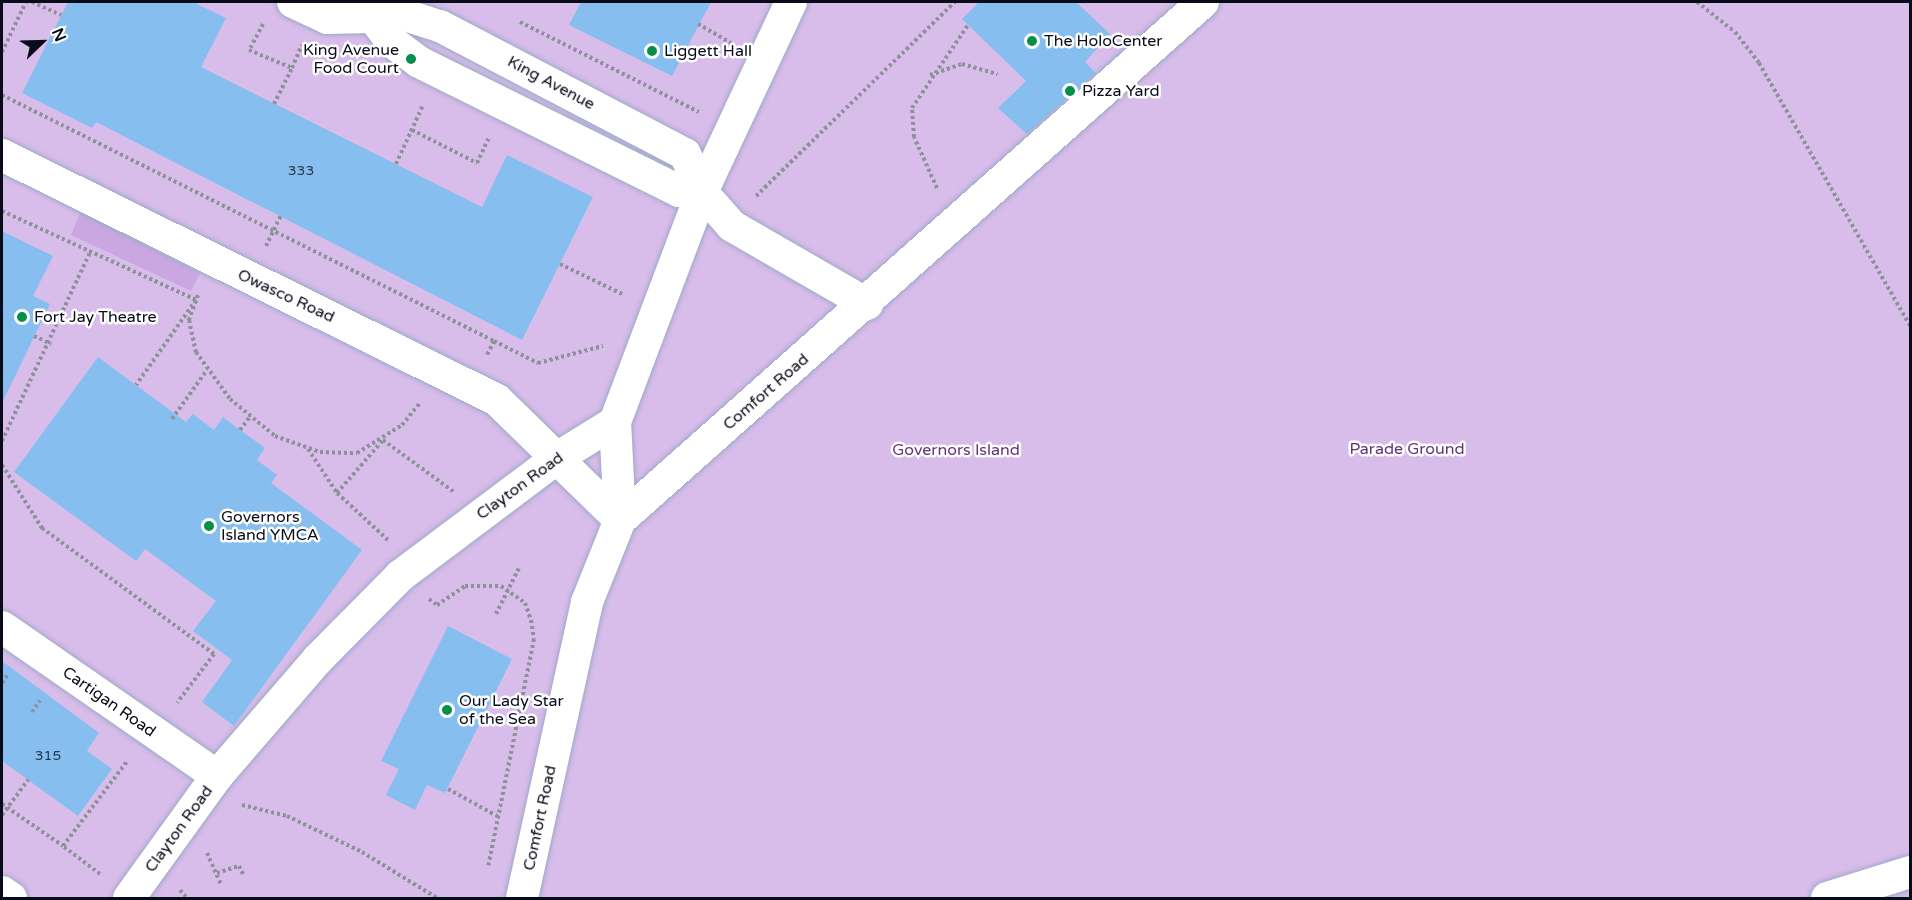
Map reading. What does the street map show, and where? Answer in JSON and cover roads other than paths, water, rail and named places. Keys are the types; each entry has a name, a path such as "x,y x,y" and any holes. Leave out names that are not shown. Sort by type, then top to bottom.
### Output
{"street":[{"path":"620,520 615,422 656,324 702,192 791,2"},
{"name":"Comfort Road","path":"522,898 536,844 587,602 620,520 964,218 1203,2"},
{"name":"King Avenue","path":"293,9 350,20 368,9 402,14 441,26 686,154 702,192 732,226 867,304"},
{"path":"368,9 404,53 679,191 702,192"},
{"name":"Owasco Road","path":"2,155 214,262 438,368 497,400 620,520"},
{"name":"Clayton Road","path":"130,898 217,776 318,659 407,571 557,458 615,422"},
{"name":"Cartigan Road","path":"2,627 217,776"},
{"path":"1827,898 1911,872"},
{"path":"2,892 11,898"}],"place":[{"name":"The HoloCenter","path":"1032,41"},
{"name":"Liggett Hall","path":"652,51"},
{"name":"King Avenue Food Court","path":"411,59"},
{"name":"Pizza Yard","path":"1070,91"},
{"name":"Fort Jay Theatre","path":"22,317"},
{"name":"Governors Island YMCA","path":"209,526"},
{"name":"Our Lady Star of the Sea","path":"447,710"}],"park label":[{"name":"Parade Ground","path":"1407,449"},
{"name":"Governors Island","path":"956,450"}]}
